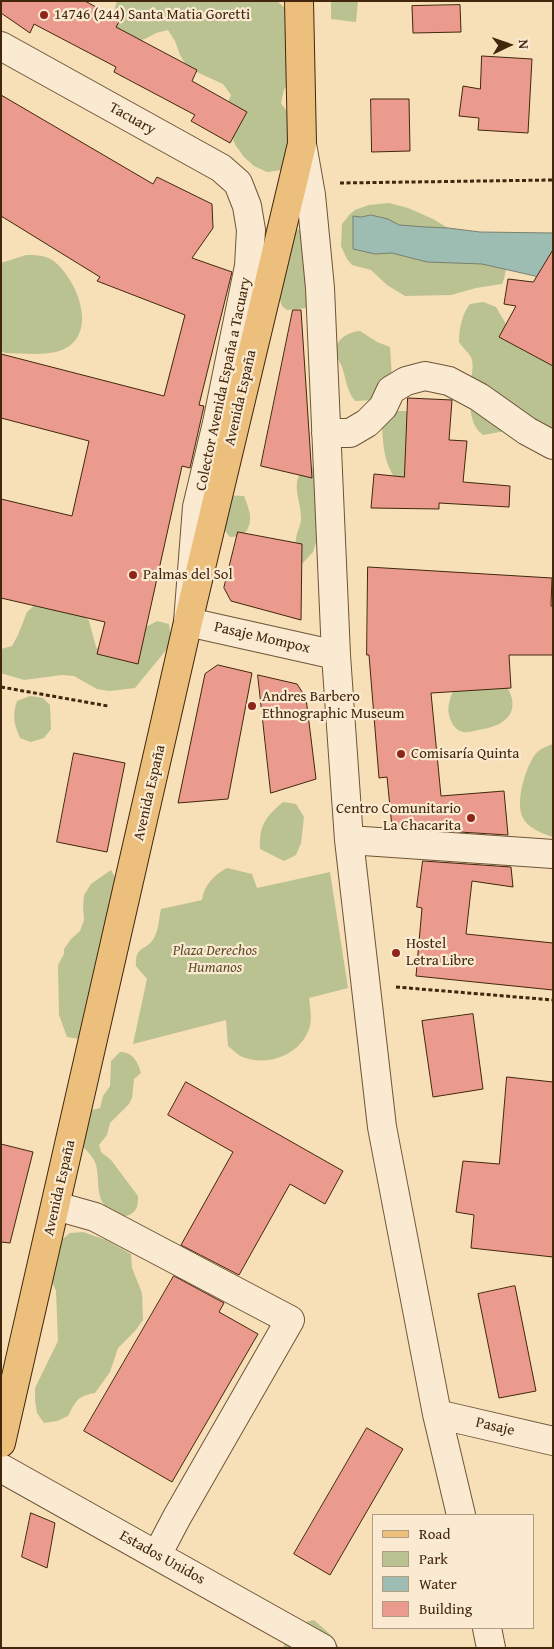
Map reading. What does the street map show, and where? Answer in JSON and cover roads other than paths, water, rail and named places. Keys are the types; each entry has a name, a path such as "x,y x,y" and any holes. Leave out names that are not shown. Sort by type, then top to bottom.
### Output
{"main road":[{"name":"Avenida España","path":"1,1443 188,622 302,144 299,1"}],"street":[{"name":"Tacuary","path":"1,46 221,168 238,183 247,206"},
{"path":"302,144 310,189 320,288 336,655 350,840 382,1127 437,1414 461,1514"},
{"name":"Colector Avenida España a Tacuary","path":"188,622 197,507 218,423 249,266 251,230 247,206"},
{"path":"326,433 350,433 366,423 383,407 391,390 406,381 425,376 449,381 479,397 527,431 553,445"},
{"name":"Pasaje Mompox","path":"188,622 336,655"},
{"path":"350,840 553,854"},
{"path":"56,1206 99,1220 290,1320 158,1555"},
{"name":"Pasaje","path":"437,1414 553,1441"},
{"name":"Estados Unidos","path":"1,1468 322,1648"},
{"path":"487,1629 491,1648"}],"water":[{"path":"371,215 388,219 399,225 480,232 553,233 553,288 535,276 482,264 427,262 392,253 375,254 353,249 353,216"}],"place":[{"name":"14746 (244) Santa Matia Goretti","path":"44,15"},
{"name":"Palmas del Sol","path":"133,575"},
{"name":"Andres Barbero Ethnographic Museum","path":"252,706"},
{"name":"Comisaría Quinta","path":"401,754"},
{"name":"Centro Comunitario La Chacarita","path":"471,818"},
{"name":"Hostel Letra Libre","path":"396,953"}],"park label":[{"name":"Plaza Derechos Humanos","path":"215,960"}]}
